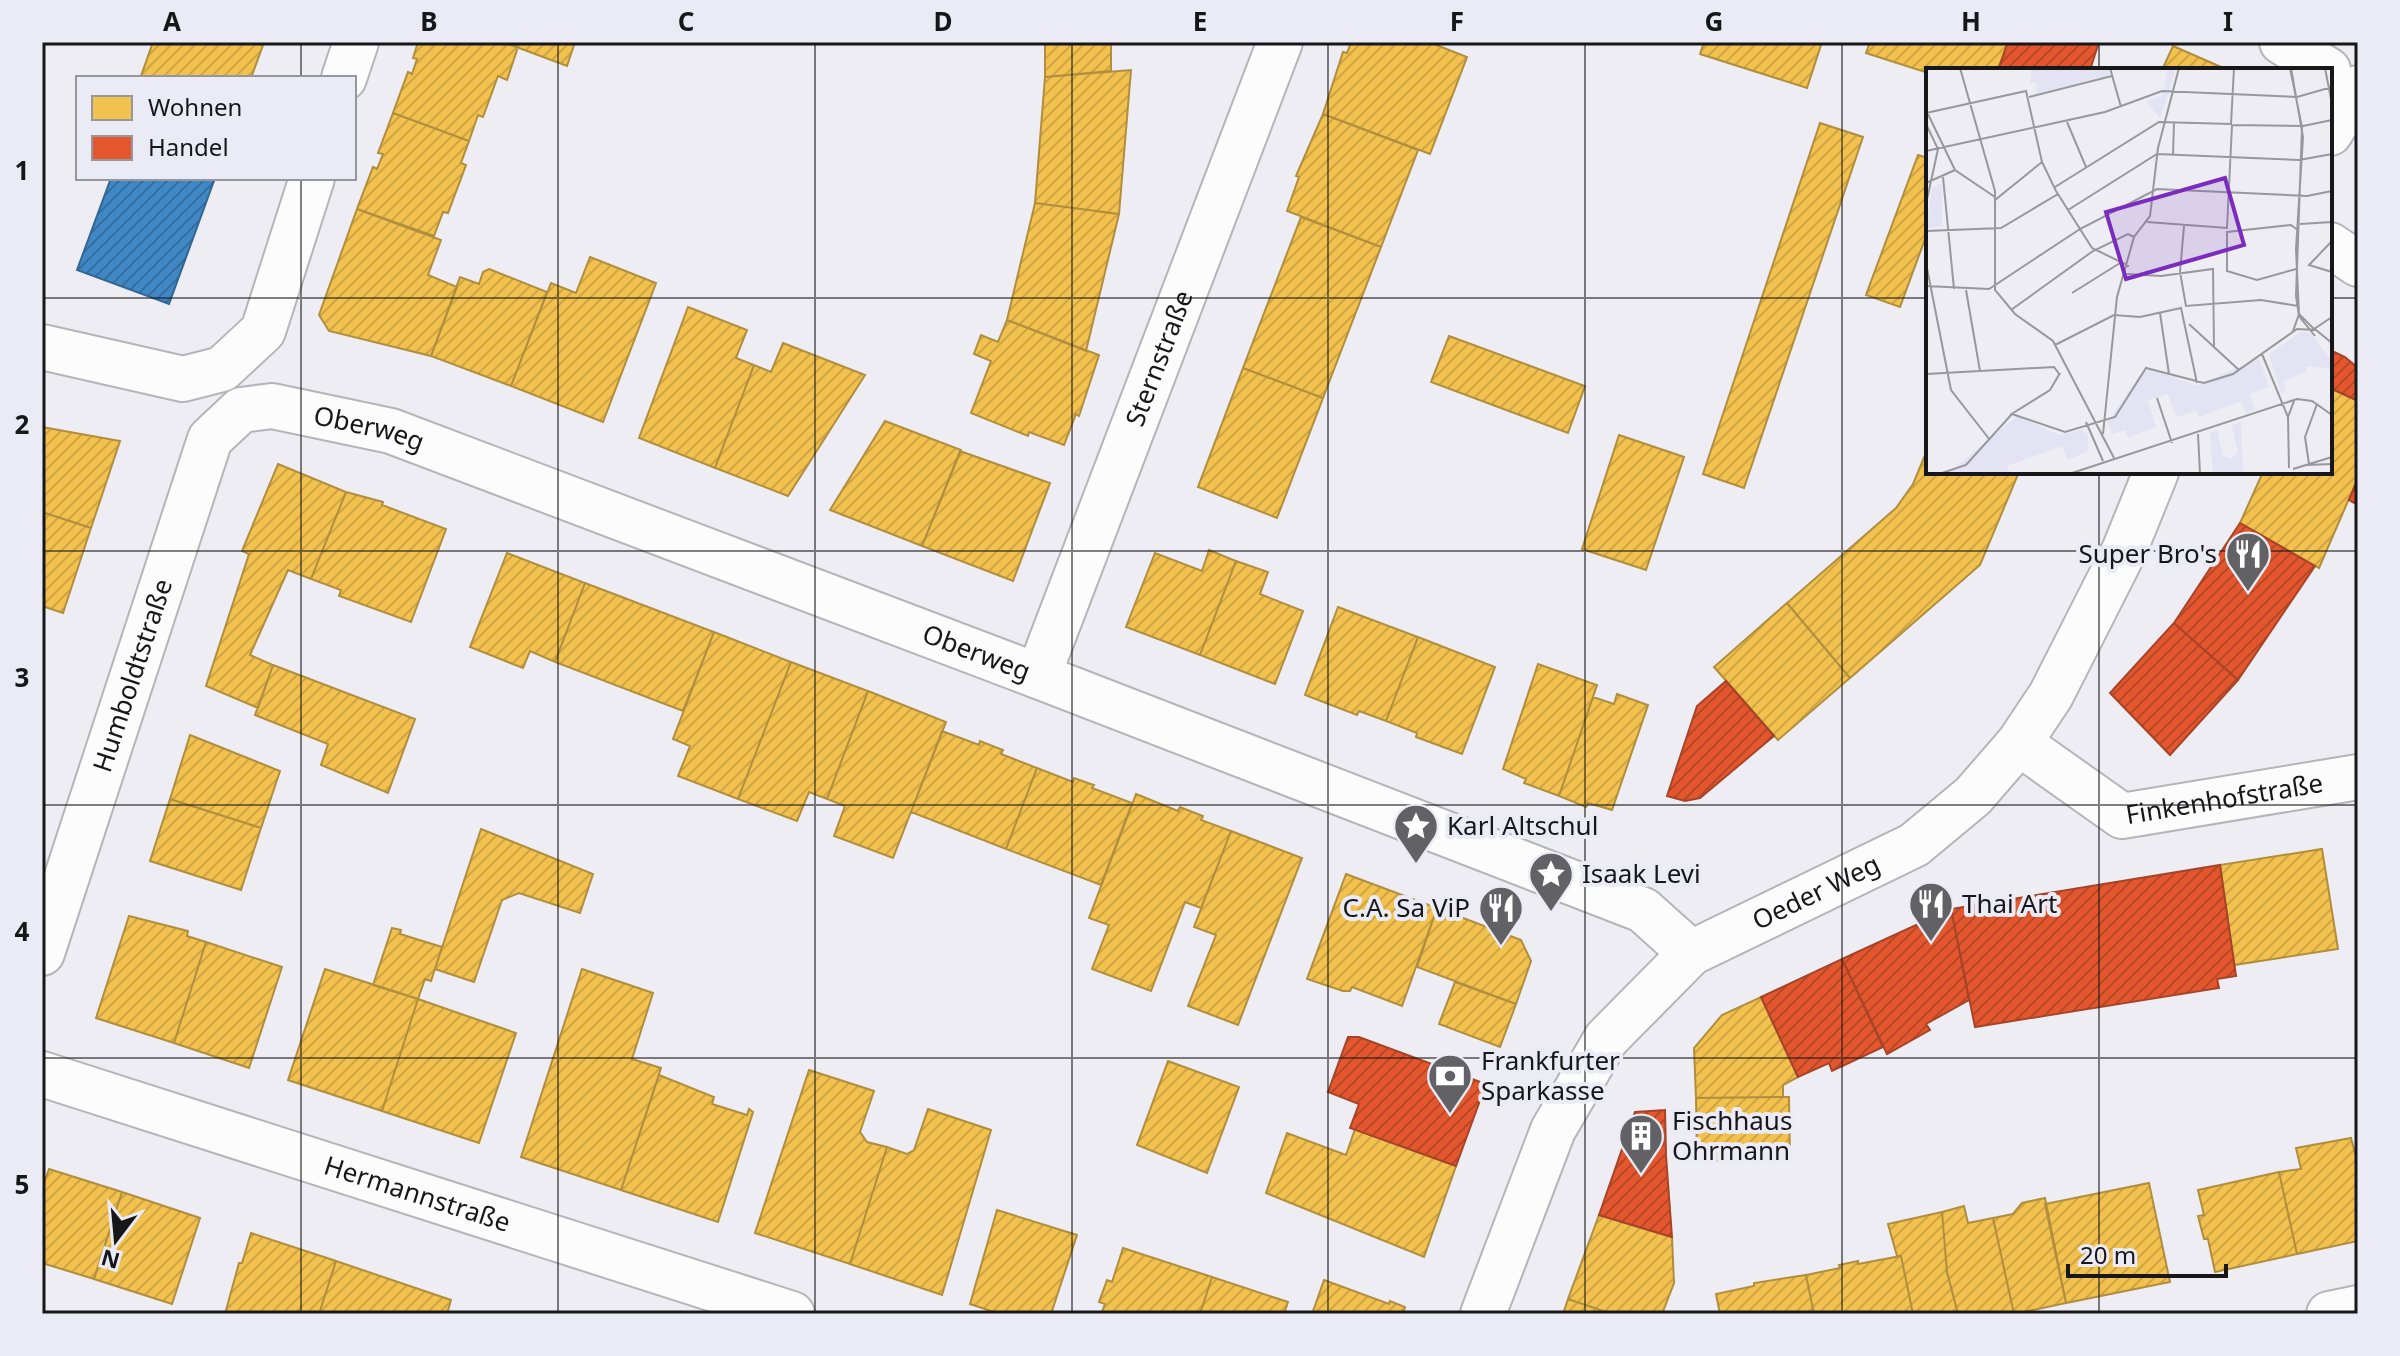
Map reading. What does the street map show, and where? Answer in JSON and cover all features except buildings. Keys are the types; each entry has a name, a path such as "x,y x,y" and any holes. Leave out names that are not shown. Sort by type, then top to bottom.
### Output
{"street":[{"path":"345,76 356,42"},
{"name":"Sternstraße","path":"1038,676 1280,42"},
{"path":"2282,42 2324,68"},
{"path":"2332,73 2358,88 2332,130"},
{"path":"42,347 183,379 222,369 263,331 311,180"},
{"path":"2332,246 2358,264"},
{"name":"Oberweg","path":"241,410 272,406 391,431 1643,910 1691,953"},
{"name":"Humboldtstraße","path":"42,953 210,439 241,410"},
{"name":"Oeder Weg","path":"1483,1314 1553,1130 1606,1039 1691,953 1914,845 1973,796 2019,743 2051,695 2124,551 2155,474"},
{"name":"Finkenhofstraße","path":"2019,743 2122,816 2358,777"},
{"name":"Hermannstraße","path":"42,1074 792,1314"},
{"path":"2329,1314 2358,1308"}],"place":[{"name":"Super Bro's","path":"2248,593"},
{"name":"Karl Altschul","path":"1416,865"},
{"name":"Isaak Levi","path":"1551,913"},
{"name":"Thai Art","path":"1931,943"},
{"name":"C.A. Sa ViP","path":"1501,947"},
{"name":"Frankfurter Sparkasse","path":"1450,1115"},
{"name":"Fischhaus Ohrmann","path":"1641,1175"}]}
